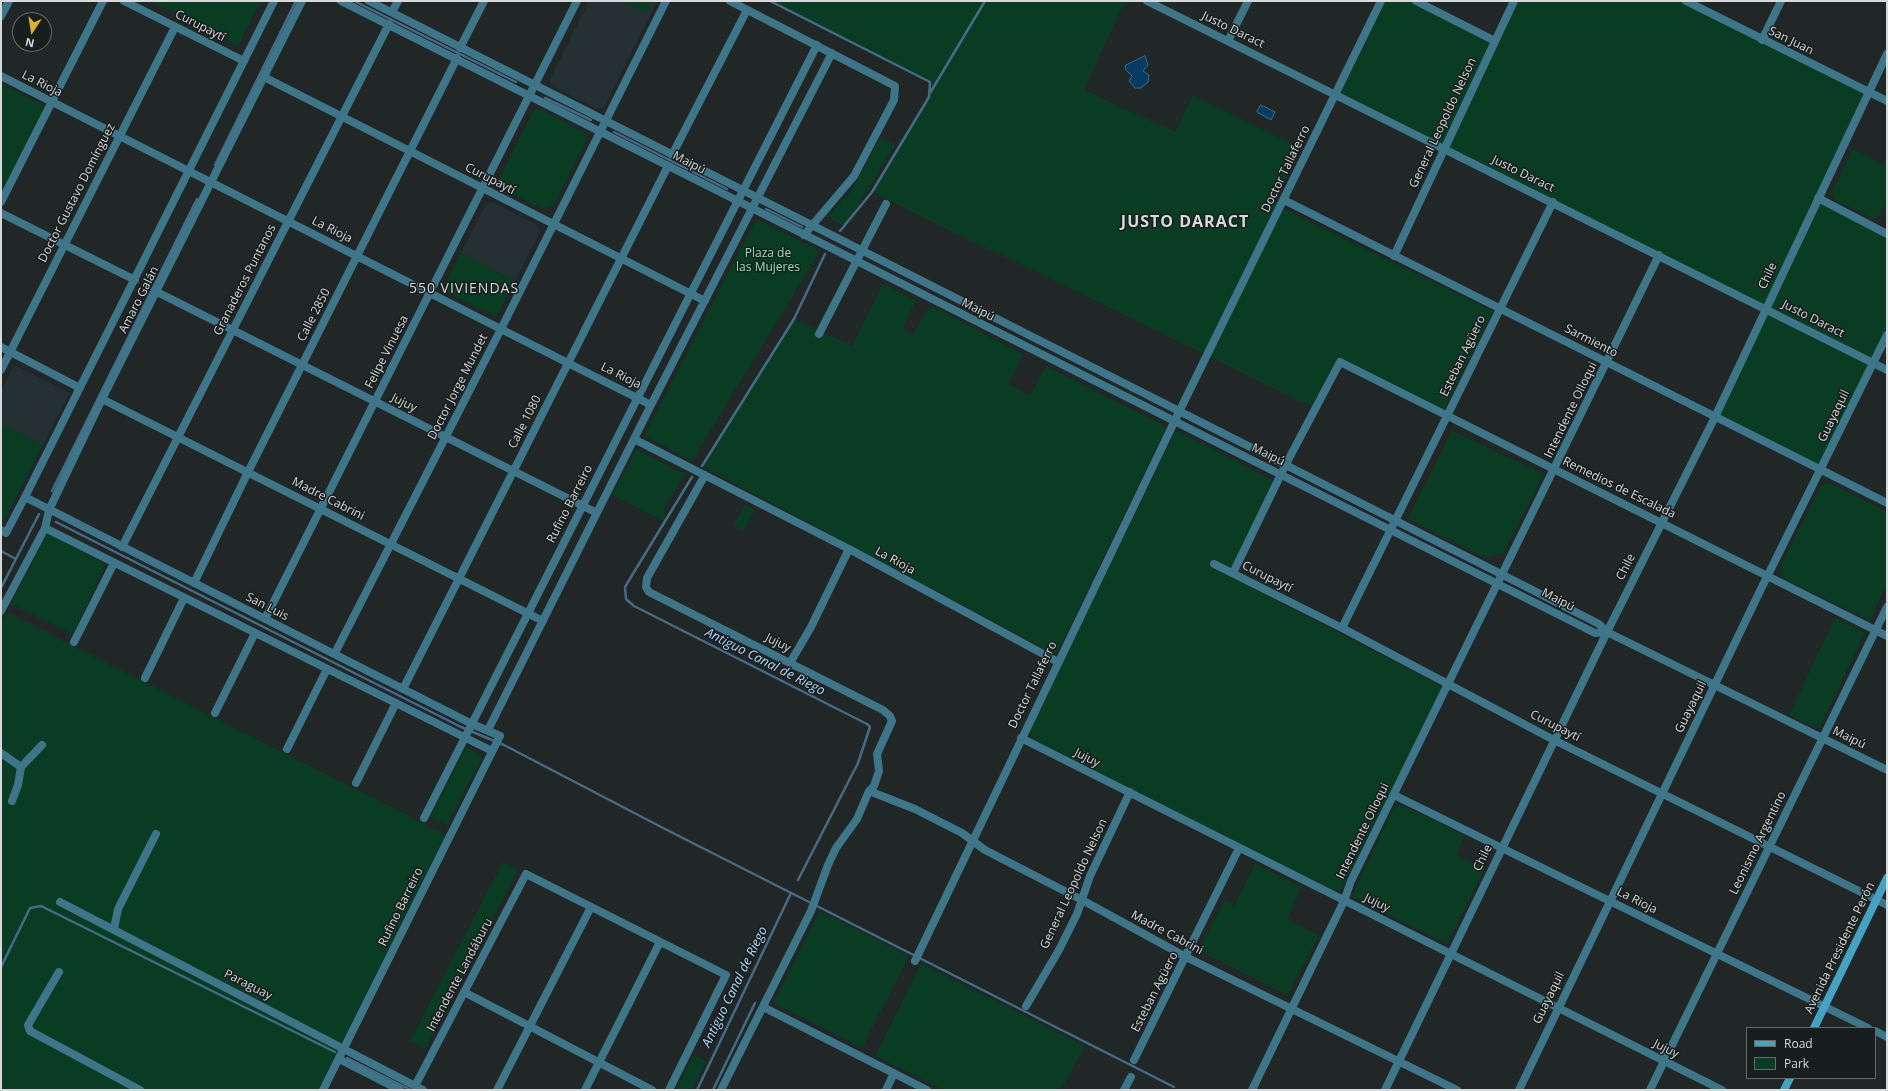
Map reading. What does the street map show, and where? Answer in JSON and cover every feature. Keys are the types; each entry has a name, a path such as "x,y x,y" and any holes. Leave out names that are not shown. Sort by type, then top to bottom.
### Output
{"main road":[{"name":"Avenida Presidente Perón","path":"1814,1027 1887,878"},
{"path":"1784,1090 1790,1079"}],"street":[{"path":"1,16 9,1"},
{"path":"1,202 103,1"},
{"name":"Curupaytí","path":"124,1 244,61"},
{"name":"Amaro Galán","path":"3,532 25,497 274,1"},
{"name":"Amaro Galán","path":"1,611 45,528 49,510 102,399 302,1"},
{"name":"Maipú","path":"341,1 530,94 752,209 1174,422 1497,582 1595,633 1607,632"},
{"name":"Maipú","path":"369,1 534,86 1501,574 1599,624 1607,632 1887,770"},
{"path":"392,12 398,1"},
{"path":"460,48 484,1"},
{"path":"534,86 577,1"},
{"path":"605,121 666,1"},
{"path":"730,1 895,86 894,100 854,176 804,235"},
{"name":"Justo Daract","path":"1147,1 1766,308 1887,370"},
{"path":"1228,41 1248,1"},
{"name":"Doctor Tallaferro","path":"915,961 1174,422 1381,1"},
{"path":"1416,1 1495,40"},
{"name":"General Leopoldo Nelson","path":"1394,256 1514,1"},
{"name":"San Juan","path":"1686,1 1887,101"},
{"path":"1762,40 1781,1"},
{"path":"672,155 747,10"},
{"name":"Granaderos Puntanos","path":"122,547 389,24"},
{"name":"Doctor Gustavo Domínguez","path":"1,370 175,27"},
{"path":"743,191 817,46"},
{"path":"488,730 651,405 832,53"},
{"name":"Chile","path":"1384,1090 1607,632 1715,417 1887,54"},
{"name":"Calle 2850","path":"194,584 248,472 457,58"},
{"name":"La Rioja","path":"1,76 651,405"},
{"name":"Curupaytí","path":"264,77 704,301"},
{"name":"Felipe Vinuesa","path":"266,619 534,86"},
{"name":"Doctor Jorge Mundet","path":"335,654 501,329 605,121"},
{"name":"Calle 1080","path":"403,689 668,166"},
{"name":"Rufino Barreiro","path":"424,818 743,191"},
{"path":"1818,198 1887,234"},
{"name":"Sarmiento","path":"1284,200 1887,503"},
{"name":"Esteban Agüero","path":"1391,530 1553,202"},
{"path":"819,334 855,261 886,204"},
{"path":"1,213 135,280"},
{"name":"Intendente Olloqui","path":"1252,1090 1497,582 1554,470 1659,255"},
{"name":"Jujuy","path":"157,292 597,513"},
{"path":"960,314 966,304"},
{"name":"Guayaquil","path":"1518,1090 1714,686 1887,335"},
{"path":"1,348 80,388"},
{"path":"1066,367 1072,358"},
{"name":"Remedios de Escalada","path":"1286,466 1340,362 1887,636"},
{"name":"Madre Cabrini","path":"102,399 543,621"},
{"name":"La Rioja","path":"634,439 849,549 1058,662"},
{"path":"1233,573 1286,466"},
{"name":"Jujuy","path":"705,475 648,578 646,587 649,592 884,710 892,721 877,754 879,771 878,778 870,791"},
{"name":"San Luis","path":"25,497 472,724 500,736"},
{"path":"45,528 492,751"},
{"path":"1342,628 1391,530"},
{"path":"790,662 811,627 849,549"},
{"path":"74,642 114,563"},
{"name":"Curupaytí","path":"1214,564 1342,628 1554,740 1887,905"},
{"path":"145,678 184,598"},
{"name":"Leonismo Argentino","path":"1650,1090 1887,607"},
{"path":"214,713 255,633"},
{"path":"287,749 327,669"},
{"path":"356,784 396,703"},
{"name":"Rufino Barreiro","path":"323,1090 500,736"},
{"name":"Jujuy","path":"1021,738 1722,1090"},
{"path":"12,801 18,785 21,768 42,745"},
{"path":"1,753 21,768"},
{"path":"721,1090 812,909 828,865 836,848 856,819 870,791"},
{"name":"Madre Cabrini","path":"870,791 915,809 973,840 985,850 1082,900 1186,957 1458,1090"},
{"name":"General Leopoldo Nelson","path":"1026,1006 1059,950 1082,900 1090,876 1130,792"},
{"name":"La Rioja","path":"1394,795 1866,1027"},
{"path":"114,929 118,909 156,834"},
{"name":"Esteban Agüero","path":"1134,1060 1239,848"},
{"name":"Intendente Landáburu","path":"415,1086 526,874 591,907"},
{"name":"Paraguay","path":"60,902 423,1090"},
{"path":"497,1090 591,907 726,975 669,1090"},
{"path":"585,1090 660,942"},
{"path":"59,972 32,1016 28,1025 30,1032 140,1090"},
{"path":"464,992 652,1090"},
{"path":"763,1007 927,1090"},
{"path":"1876,1032 1887,1037"},
{"path":"339,1059 400,1090"},
{"path":"886,1090 894,1073"},
{"path":"1124,1090 1131,1076"}],"shaded area":[{"path":"589,1 658,1 604,107 597,109 551,85 550,79"},
{"path":"491,202 536,224 540,232 515,281 461,253 485,206"},
{"path":"14,365 70,393 43,445 1,424 1,391"}],"green space":[{"path":"151,1 261,1 238,46"},
{"path":"622,1 652,1 646,13"},
{"path":"772,1 1125,1 1084,90 1175,132 1193,95 1300,148 1274,204 1493,311 1444,410 1340,362 1315,408 872,192 929,97 930,82"},
{"path":"1381,1 1416,1 1495,40 1514,1 1686,1 1868,92 1818,198 1887,234 1887,335 1820,470 1715,417 1766,309 1336,94"},
{"path":"1,84 46,106 1,194"},
{"path":"540,109 583,131 587,140 553,206 542,209 501,189 498,181 534,110"},
{"path":"880,138 895,145 845,227 827,216 852,190"},
{"path":"1853,149 1887,166 1887,200 1877,220 1836,201 1832,192"},
{"name":"Plaza de las Mujeres","path":"759,220 820,251 692,461 644,436 753,225"},
{"path":"461,253 515,281 496,317 442,290"},
{"path":"883,284 916,300 903,328 913,335 930,305 1023,354 1008,384 1030,396 1046,366 1163,425 1165,430 1056,655 702,466 794,319 852,346"},
{"path":"1,424 43,445 2,525 1,524"},
{"path":"1178,431 1275,481 1229,576 1443,687 1341,890 1333,891 1033,739 1030,729 1175,432"},
{"path":"1452,431 1544,474 1503,553 1485,558 1408,519"},
{"path":"636,449 685,474 664,507 665,522 612,495"},
{"path":"1829,483 1887,512 1887,584 1870,621 1786,580 1780,574 1781,565 1820,488 1824,484"},
{"path":"745,505 755,510 744,531 733,525"},
{"path":"47,533 106,564 73,634 11,604"},
{"path":"6,612 446,835 318,1090 1,1090 1,622"},
{"path":"1835,618 1865,633 1819,729 1789,715"},
{"path":"466,747 483,756 447,825 430,817"},
{"path":"1399,804 1465,835 1456,855 1485,868 1447,944 1354,898 1353,893 1394,807"},
{"path":"503,862 518,870 425,1049 410,1041"},
{"path":"1255,864 1302,887 1287,919 1319,936 1288,995 1198,950 1224,901 1234,906"},
{"path":"820,911 909,956 862,1048 773,1003"},
{"path":"921,963 1085,1046 1061,1090 943,1090 875,1056"},
{"path":"693,1055 706,1061 692,1090 676,1090"}],"water":[{"path":"1145,56 1148,65 1143,71 1149,75 1148,82 1141,88 1135,88 1129,81 1132,76 1126,70 1125,66"},
{"path":"1261,105 1275,112 1271,120 1257,112"}],"waterway":[{"path":"215,165 296,1"},
{"path":"354,1 516,82"},
{"name":"Antiguo Canal de Riego","path":"770,1 930,82 929,97 872,192 840,231"},
{"path":"930,93 985,1"},
{"path":"545,98 591,120"},
{"path":"614,132 727,189"},
{"path":"52,491 197,199"},
{"path":"766,209 802,227"},
{"name":"Antiguo Canal de Riego","path":"702,466 794,319 825,254"},
{"name":"Antiguo Canal de Riego","path":"692,477 625,587 626,599 634,606 867,724 870,727 858,763 798,880"},
{"path":"1,588 39,514"},
{"path":"56,522 461,727 504,745 665,829 1174,1087"},
{"path":"1,551 16,559"},
{"name":"Antiguo Canal de Riego","path":"697,1090 791,893"},
{"path":"1,967 30,908 41,906 335,1052"},
{"path":"713,1090 755,1003"},
{"path":"347,1058 411,1090"}],"district":[{"name":"JUSTO DARACT","path":"1185,222"},
{"name":"550 VIVIENDAS","path":"464,289"}]}
